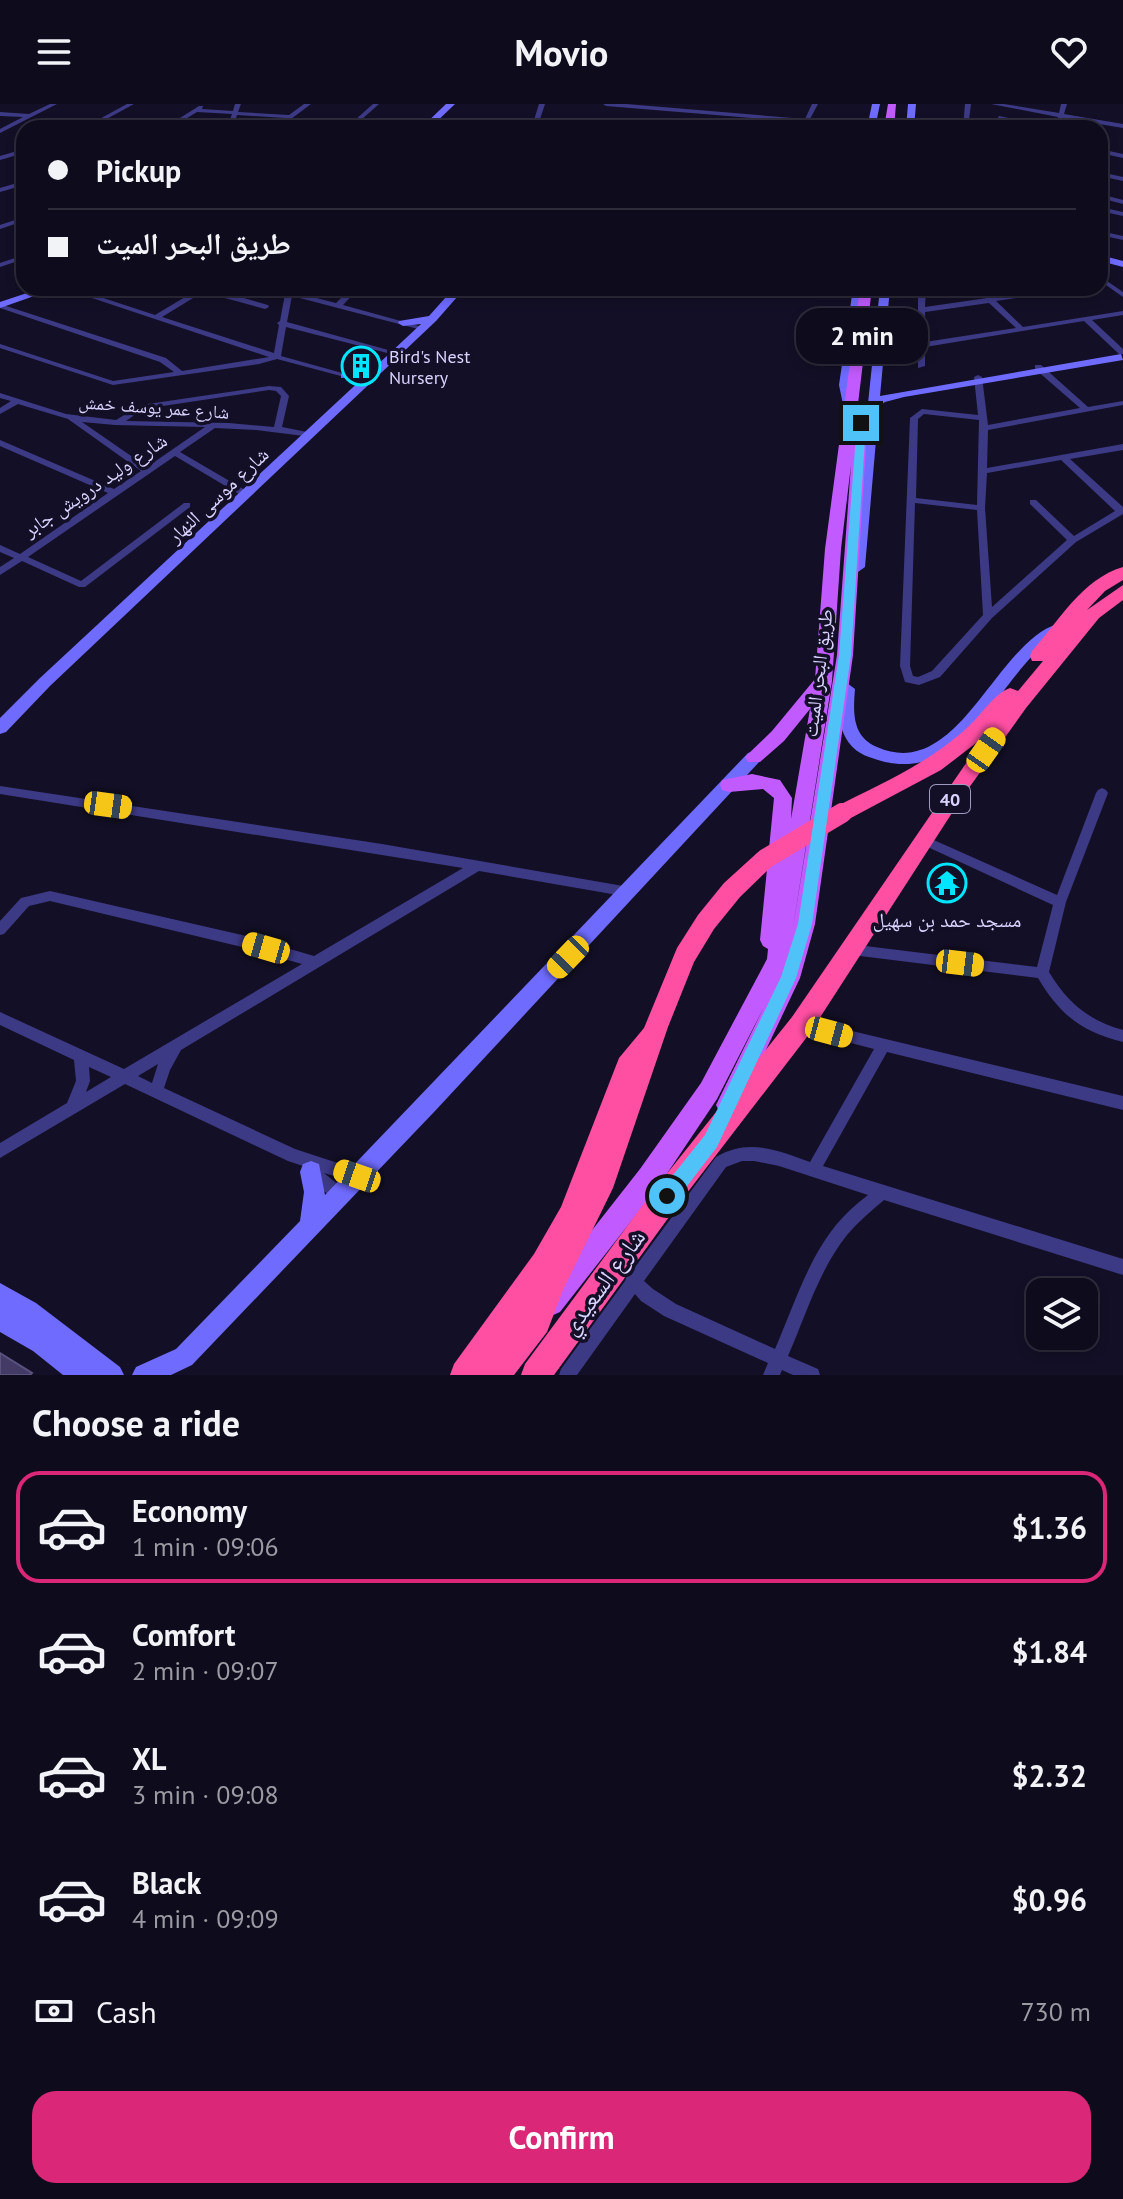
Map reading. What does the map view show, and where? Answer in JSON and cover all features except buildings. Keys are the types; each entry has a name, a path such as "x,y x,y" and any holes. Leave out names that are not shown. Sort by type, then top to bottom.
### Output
{"highway":[{"name":"40","path":"495,1375 537,1321 553,1280 589,1212 618,1144 646,1064 651,1034 676,972 695,936 736,883 765,859 953,753 1006,700 1061,626 1121,576"},
{"name":"40","path":"536,1375 801,1025 923,840 1044,671 1121,576"},
{"path":"465,1375 544,1264 572,1215 628,1066 651,1034"}],"main road":[{"path":"537,1321 649,1178 709,1091 777,960 823,681 833,549 865,296"},
{"name":"طريق البحر الميت","path":"711,1141 797,954 807,912 845,655 855,486 875,296"},
{"path":"754,757 778,736 823,681"},
{"path":"805,777 823,795"},
{"path":"729,785 766,781 780,791 785,804 763,982"}],"street":[{"path":"23,120 54,104"},
{"path":"101,120 131,104"},
{"path":"179,120 204,104"},
{"path":"234,120 238,104"},
{"path":"286,120 308,104"},
{"path":"358,120 376,104"},
{"path":"435,120 454,104"},
{"path":"439,120 454,104"},
{"path":"606,104 807,120 815,104"},
{"path":"994,104 1093,120"},
{"path":"1061,120 1064,104"},
{"path":"195,110 290,117"},
{"path":"0,114 32,116"},
{"path":"999,118 1009,120"},
{"path":"0,304 20,296"},
{"path":"0,304 26,296"},
{"path":"91,296 277,357 367,381"},
{"path":"157,317 192,296"},
{"path":"228,296 265,307"},
{"path":"277,357 288,296"},
{"path":"300,296 402,323 417,333"},
{"path":"338,306 347,296"},
{"name":"شارع موسى النهار","path":"0,728 453,296"},
{"path":"851,414 845,385 857,296"},
{"path":"884,296 845,716 853,738 874,754 886,757 913,757 939,748 981,712 1032,646 1061,626"},
{"path":"921,366 922,296"},
{"path":"922,310 1023,296"},
{"path":"992,301 1021,329"},
{"path":"0,304 163,360 182,374"},
{"path":"921,345 1123,313"},
{"path":"402,323 433,318"},
{"path":"1085,318 1121,355"},
{"path":"281,323 395,353"},
{"path":"0,346 109,383 277,357"},
{"path":"873,405 881,399 904,394 1121,355"},
{"path":"1041,370 1085,409"},
{"path":"346,376 377,371"},
{"path":"346,376 351,395"},
{"path":"875,383 885,389 899,390 980,380"},
{"path":"980,380 984,471 981,508 988,616"},
{"path":"119,422 141,407 269,388 278,389 285,396 277,430"},
{"name":"شارع عمر يوسف خمش","path":"0,395 71,418 277,430 309,435"},
{"path":"0,412 17,401"},
{"path":"1064,458 1122,510 1073,540 988,616 936,674 918,673 905,666 914,418 917,413 982,423 1123,403"},
{"path":"71,418 146,470"},
{"name":"شارع وليد درويش جابر","path":"0,572 211,427"},
{"path":"0,443 115,493"},
{"path":"984,471 1123,447"},
{"path":"174,452 247,495"},
{"path":"912,500 981,508"},
{"path":"1033,502 1073,540"},
{"path":"0,548 82,585 187,505"},
{"path":"986,590 1009,598"},
{"path":"144,1375 180,1366 754,757"},
{"path":"0,790 479,865 629,893"},
{"path":"1102,793 1060,902 1042,973 1052,992 1073,1015 1088,1025 1123,1036"},
{"path":"923,840 1060,902"},
{"path":"0,1151 479,865"},
{"path":"0,930 25,902 50,896 217,935 314,962"},
{"path":"849,950 1042,973"},
{"path":"0,1018 293,1156 357,1176"},
{"path":"801,1025 1123,1103"},
{"path":"156,1092 164,1067 179,1044"},
{"path":"813,1170 883,1047"},
{"path":"73,1107 83,1081 81,1057"},
{"name":"شارع السعيدي","path":"567,1375 725,1158 751,1154 813,1170 1123,1267"},
{"path":"293,1156 339,1194"},
{"path":"310,1225 315,1192 311,1172"},
{"path":"771,1375 834,1239 858,1212 883,1191"},
{"path":"633,1281 670,1310 812,1375"},
{"path":"0,1295 41,1320 112,1375"},
{"path":"0,1319 41,1343 83,1375"}],"place":[{"name":"Bird's Nest Nursery","path":"361,366"},
{"name":"مسجد حمد بن سهيل","path":"947,883"}],"route":[{"path":"667,1196 711,1141 789,978 805,924 845,655 861,423"}]}
